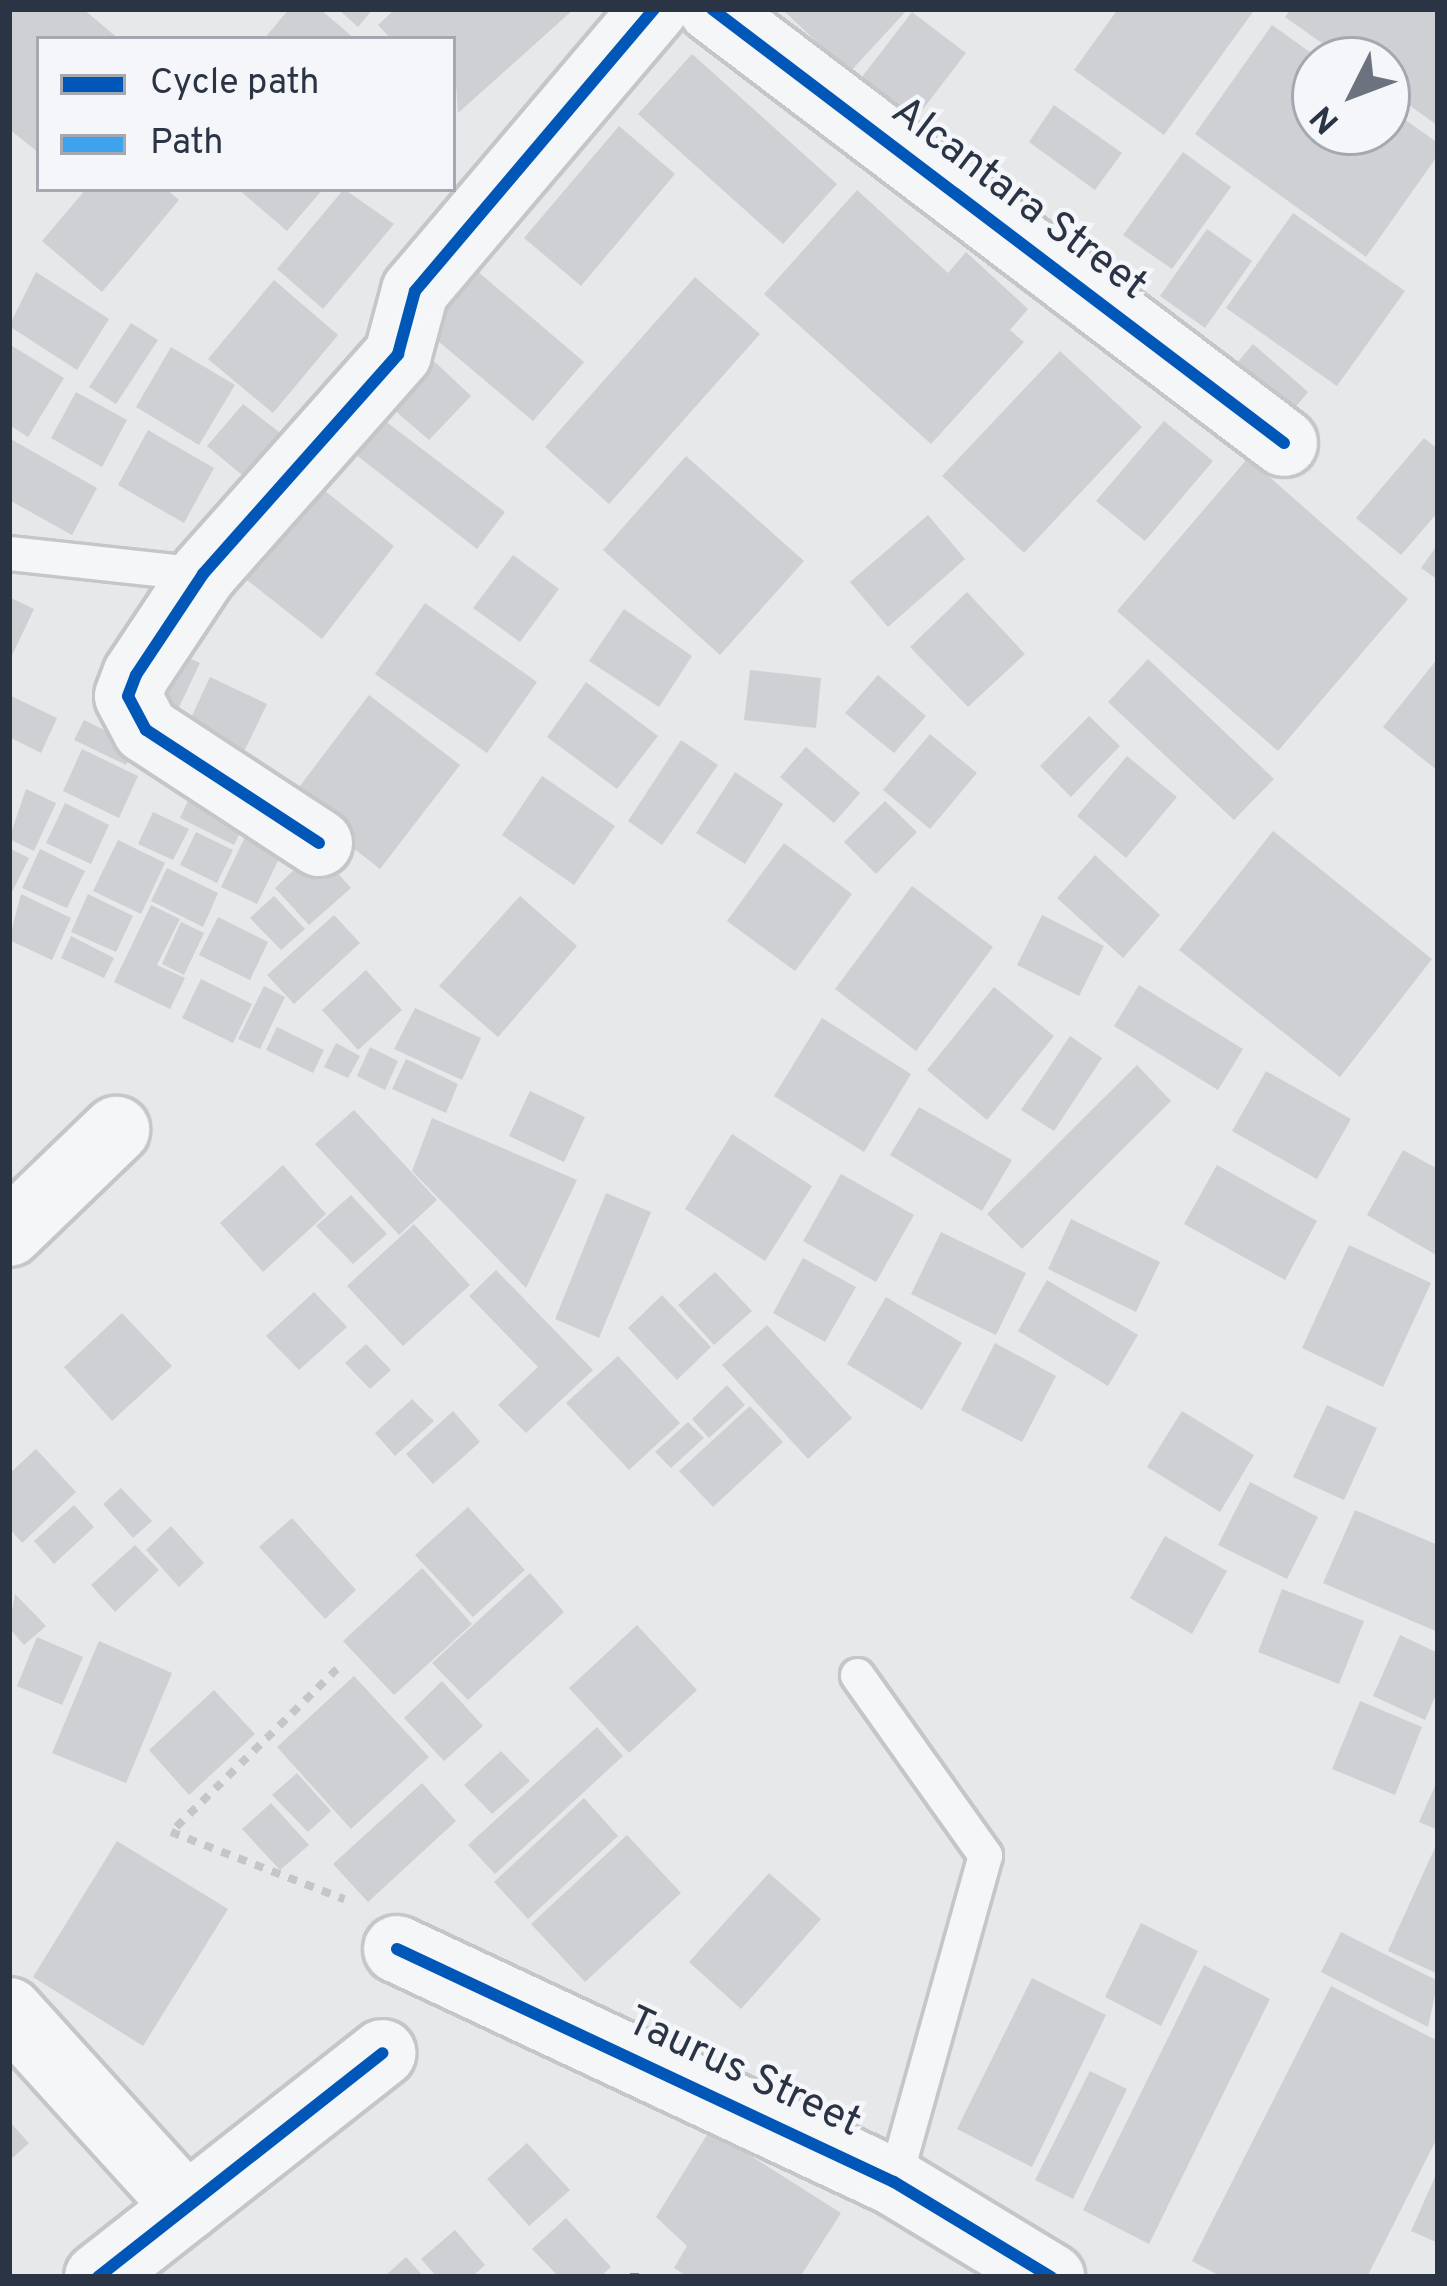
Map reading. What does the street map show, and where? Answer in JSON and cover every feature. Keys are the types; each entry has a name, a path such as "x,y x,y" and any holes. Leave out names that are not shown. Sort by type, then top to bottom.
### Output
{"street":[{"path":"320,843 146,730 128,696 136,675 203,574 398,354 415,290 654,9"},
{"name":"Alcantara Street","path":"712,9 1284,443"},
{"path":"9,1233 116,1130"},
{"name":"Taurus Street","path":"397,1949 894,2182 1051,2277"},
{"path":"9,2011 187,2207"},
{"path":"98,2277 382,2053"}],"lane":[{"path":"9,553 203,574"},
{"path":"857,1675 985,1855 894,2182"}],"path":[{"path":"337,1669 171,1832 340,1896 397,1949"}],"building":[{"path":"9,9 83,9 115,36 36,36 36,151 9,129"},
{"path":"289,9 320,9 352,36 266,36"},
{"path":"338,9 373,9 358,27"},
{"path":"395,9 574,9 458,113 456,36 388,36 378,25"},
{"path":"782,9 908,9 849,73"},
{"path":"1118,9 1255,9 1164,135 1074,70"},
{"path":"1291,9 1438,9 1438,126 1411,106 1411,36 1312,36 1285,17"},
{"path":"912,12 966,53 910,126 855,86"},
{"path":"1272,25 1291,39 1291,156 1411,156 1411,124 1438,143 1438,155 1366,257 1195,134"},
{"path":"692,54 837,184 783,244 638,114"},
{"path":"1054,105 1122,153 1095,190 1029,142"},
{"path":"619,126 675,174 581,286 524,238"},
{"path":"1183,152 1231,187 1172,269 1123,235"},
{"path":"857,190 948,273 966,252 1028,309 1010,330 1024,342 931,444 764,294"},
{"path":"83,192 170,192 179,200 102,292 42,241"},
{"path":"242,192 320,192 287,231"},
{"path":"341,192 394,224 323,309 277,269"},
{"path":"1293,213 1405,291 1337,386 1226,308"},
{"path":"1207,229 1252,261 1205,328 1160,296"},
{"path":"476,270 584,362 533,421 425,330"},
{"path":"36,272 109,319 77,370 9,326"},
{"path":"695,277 760,334 609,504 545,447"},
{"path":"274,280 338,335 273,413 208,359"},
{"path":"131,323 158,340 116,404 89,387"},
{"path":"9,344 64,378 28,437 9,425"},
{"path":"1253,344 1308,392 1280,426 1225,377"},
{"path":"171,347 235,385 199,445 136,407"},
{"path":"1060,351 1142,427 1024,553 942,476"},
{"path":"435,362 471,396 429,440 392,408"},
{"path":"76,392 127,420 102,467 51,438"},
{"path":"243,404 284,436 247,479 207,446"},
{"path":"364,405 505,512 477,549 337,440"},
{"path":"1164,421 1213,461 1145,541 1096,501"},
{"path":"148,430 214,468 184,523 118,485"},
{"path":"9,438 97,488 72,535 9,500"},
{"path":"1424,438 1438,449 1438,512 1401,555 1356,518"},
{"path":"686,456 804,561 720,655 603,550"},
{"path":"1248,458 1408,599 1278,751 1117,611"},
{"path":"315,483 394,546 322,639 242,576"},
{"path":"928,515 965,559 888,627 850,582"},
{"path":"1438,544 1438,580 1421,568"},
{"path":"513,555 559,589 520,642 473,608"},
{"path":"967,592 1025,654 968,707 910,647"},
{"path":"9,597 34,609 9,662"},
{"path":"425,603 537,682 487,753 375,674"},
{"path":"624,609 692,656 659,707 589,661"},
{"path":"167,648 200,663 171,724 139,708"},
{"path":"1438,658 1438,771 1383,727"},
{"path":"1148,659 1274,779 1234,820 1108,702"},
{"path":"750,670 821,678 816,728 744,720"},
{"path":"878,675 926,716 894,753 845,713"},
{"path":"210,677 267,704 238,764 182,737"},
{"path":"586,682 658,736 617,789 547,737"},
{"path":"9,695 57,718 41,753 9,737"},
{"path":"369,695 460,765 380,869 290,799"},
{"path":"1089,716 1120,746 1071,797 1040,766"},
{"path":"84,720 135,745 126,765 74,740"},
{"path":"930,734 977,773 930,829 883,790"},
{"path":"681,740 718,765 662,845 628,821"},
{"path":"806,747 860,793 834,823 780,777"},
{"path":"82,749 138,776 119,818 63,791"},
{"path":"1127,756 1177,797 1126,858 1077,816"},
{"path":"735,772 783,804 745,864 696,833"},
{"path":"542,776 615,826 574,885 502,835"},
{"path":"194,788 249,815 234,845 180,818"},
{"path":"26,789 56,803 34,851 9,839"},
{"path":"885,801 917,832 876,874 844,842"},
{"path":"65,803 109,825 91,864 46,843"},
{"path":"153,812 189,829 173,860 138,844"},
{"path":"256,814 292,832 257,904 221,887"},
{"path":"1273,831 1432,959 1340,1077 1179,950"},
{"path":"196,832 233,850 217,883 180,865"},
{"path":"118,840 165,863 141,914 93,891"},
{"path":"784,843 852,894 795,971 727,921"},
{"path":"9,848 29,858 9,898"},
{"path":"40,849 85,871 67,908 22,888"},
{"path":"316,849 351,888 309,925 275,888"},
{"path":"1095,855 1160,915 1123,958 1057,898"},
{"path":"167,868 218,893 203,927 151,901"},
{"path":"912,886 993,947 916,1051 835,989"},
{"path":"21,894 71,918 52,960 9,940"},
{"path":"88,894 133,916 116,952 71,932"},
{"path":"274,896 305,929 281,950 250,918"},
{"path":"520,896 577,946 498,1037 439,986"},
{"path":"151,905 180,919 157,965 185,978 170,1009 114,982"},
{"path":"334,915 360,943 294,1004 267,975"},
{"path":"1042,915 1104,946 1079,996 1017,965"},
{"path":"218,917 268,942 250,980 199,955"},
{"path":"181,922 204,933 184,975 162,964"},
{"path":"71,936 114,958 104,978 61,958"},
{"path":"366,970 402,1010 358,1050 322,1010"},
{"path":"201,979 252,1004 233,1043 182,1018"},
{"path":"1139,985 1243,1049 1218,1090 1114,1026"},
{"path":"264,986 285,997 260,1049 238,1039"},
{"path":"994,987 1054,1036 987,1120 927,1070"},
{"path":"415,1008 481,1038 462,1080 394,1049"},
{"path":"822,1018 911,1074 864,1152 774,1096"},
{"path":"277,1027 324,1050 313,1073 266,1050"},
{"path":"1070,1036 1102,1058 1054,1131 1021,1110"},
{"path":"336,1043 360,1056 348,1078 324,1067"},
{"path":"370,1047 398,1061 385,1090 357,1076"},
{"path":"406,1059 458,1084 446,1113 392,1089"},
{"path":"1137,1065 1171,1101 1022,1249 987,1214"},
{"path":"1266,1071 1351,1119 1317,1179 1232,1131"},
{"path":"530,1091 585,1117 564,1162 509,1136"},
{"path":"919,1107 1012,1160 982,1211 890,1155"},
{"path":"354,1110 437,1200 399,1235 315,1144"},
{"path":"432,1118 577,1180 526,1288 412,1171"},
{"path":"732,1134 812,1186 765,1261 685,1209"},
{"path":"1403,1150 1438,1169 1438,1256 1367,1215"},
{"path":"283,1165 326,1214 263,1272 220,1223"},
{"path":"1217,1165 1317,1221 1285,1280 1184,1224"},
{"path":"841,1174 914,1215 876,1282 803,1241"},
{"path":"606,1193 651,1212 599,1338 555,1319"},
{"path":"351,1195 387,1234 353,1264 316,1226"},
{"path":"1071,1219 1160,1262 1136,1312 1048,1269"},
{"path":"414,1224 470,1285 403,1346 347,1286"},
{"path":"941,1232 1026,1273 996,1335 911,1294"},
{"path":"1349,1245 1431,1283 1383,1387 1302,1348"},
{"path":"803,1258 856,1287 825,1342 773,1313"},
{"path":"496,1270 593,1370 526,1433 498,1405 538,1367 469,1296"},
{"path":"715,1272 752,1311 714,1345 678,1305"},
{"path":"1047,1280 1138,1335 1108,1386 1018,1331"},
{"path":"314,1292 347,1327 299,1370 266,1336"},
{"path":"662,1295 711,1347 677,1380 628,1328"},
{"path":"886,1297 962,1343 922,1410 847,1364"},
{"path":"122,1313 172,1366 112,1421 64,1367"},
{"path":"767,1325 852,1418 808,1459 722,1365"},
{"path":"995,1343 1056,1376 1022,1442 961,1410"},
{"path":"366,1344 391,1370 370,1389 345,1363"},
{"path":"618,1356 680,1423 629,1470 566,1403"},
{"path":"727,1385 745,1405 709,1438 692,1419"},
{"path":"412,1399 434,1421 395,1456 375,1433"},
{"path":"1327,1405 1377,1428 1344,1500 1293,1477"},
{"path":"750,1406 783,1442 713,1507 679,1471"},
{"path":"453,1411 480,1442 433,1484 406,1454"},
{"path":"1182,1411 1254,1455 1220,1512 1147,1467"},
{"path":"688,1422 704,1438 671,1468 655,1452"},
{"path":"36,1449 76,1492 22,1543 9,1528 9,1474"},
{"path":"1250,1482 1318,1517 1287,1579 1218,1545"},
{"path":"121,1488 152,1521 133,1538 103,1504"},
{"path":"74,1505 94,1527 54,1564 34,1541"},
{"path":"468,1507 525,1570 473,1617 415,1555"},
{"path":"1355,1510 1438,1545 1438,1632 1323,1583"},
{"path":"292,1518 356,1590 325,1619 259,1547"},
{"path":"171,1526 204,1563 179,1587 146,1550"},
{"path":"1165,1536 1227,1571 1192,1634 1130,1598"},
{"path":"135,1545 159,1570 115,1612 91,1585"},
{"path":"422,1568 472,1624 394,1695 343,1641"},
{"path":"530,1573 564,1612 468,1700 432,1663"},
{"path":"1282,1589 1364,1621 1339,1684 1258,1652"},
{"path":"15,1594 46,1626 24,1645 9,1628"},
{"path":"637,1625 697,1690 629,1753 569,1688"},
{"path":"1400,1635 1438,1653 1438,1690 1425,1720 1373,1696"},
{"path":"37,1637 83,1657 62,1705 17,1686"},
{"path":"99,1641 172,1673 126,1783 52,1753"},
{"path":"354,1676 429,1757 351,1829 277,1747"},
{"path":"442,1681 483,1726 444,1761 404,1718"},
{"path":"214,1690 255,1734 189,1795 149,1750"},
{"path":"1360,1701 1422,1727 1395,1795 1332,1769"},
{"path":"597,1727 623,1756 495,1874 468,1845"},
{"path":"501,1751 530,1781 492,1814 464,1785"},
{"path":"297,1773 331,1811 308,1832 272,1795"},
{"path":"1438,1779 1438,1830 1419,1822"},
{"path":"422,1783 456,1821 368,1902 333,1864"},
{"path":"584,1798 618,1836 528,1919 494,1882"},
{"path":"271,1803 309,1845 280,1870 242,1829"},
{"path":"627,1835 681,1893 585,1982 531,1924"},
{"path":"117,1841 228,1909 143,2046 33,1977"},
{"path":"1438,1841 1438,1974 1388,1951"},
{"path":"769,1873 821,1919 741,2009 689,1962"},
{"path":"1141,1923 1198,1951 1161,2026 1105,1997"},
{"path":"1341,1932 1438,1981 1428,2027 1321,1972"},
{"path":"1204,1965 1270,1999 1149,2244 1083,2210"},
{"path":"1032,1978 1106,2015 1032,2167 957,2129"},
{"path":"1331,1986 1438,2041 1438,2136 1367,2277 1222,2277 1192,2261"},
{"path":"1090,2071 1127,2089 1073,2199 1035,2180"},
{"path":"9,2121 29,2143 9,2161"},
{"path":"710,2130 841,2213 800,2277 688,2277 674,2268 687,2246 656,2217"},
{"path":"527,2143 570,2190 529,2226 487,2179"},
{"path":"1438,2170 1438,2243 1411,2231"},
{"path":"566,2218 611,2267 600,2277 559,2277 532,2249"},
{"path":"455,2230 485,2265 472,2277 437,2277 421,2259"},
{"path":"406,2257 424,2277 384,2277"}],"marked path":[{"path":"630,2277 639,2277"}],"cycle path":[{"path":"319,843 146,730 128,696 136,675 203,574 398,354 415,291 654,9"},
{"path":"712,9 1284,443"},
{"path":"397,1949 894,2182 1051,2277"},
{"path":"98,2277 383,2053"}]}
